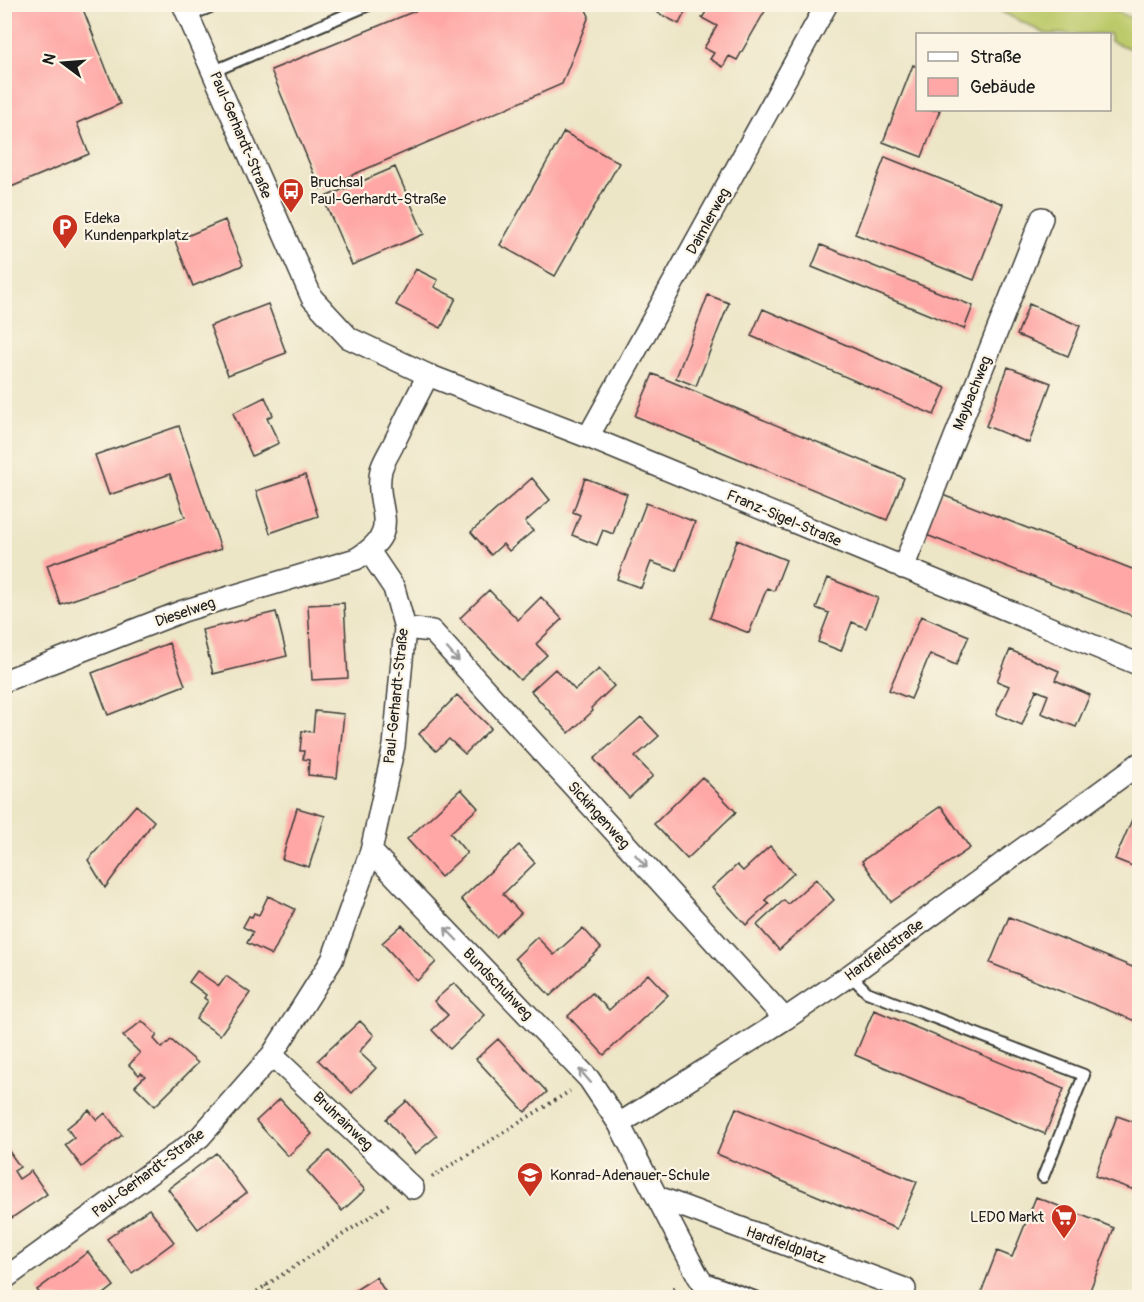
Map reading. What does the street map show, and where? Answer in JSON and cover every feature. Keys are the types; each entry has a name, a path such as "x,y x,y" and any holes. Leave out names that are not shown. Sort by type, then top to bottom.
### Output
{"street":[{"name":"Daimlerweg","path":"588,437 827,4"},
{"name":"Paul-Gerhardt-Straße","path":"185,10 214,71 312,298 349,338 428,375"},
{"name":"Maybachweg","path":"903,568 1042,218"},
{"name":"Franz-Sigel-Straße","path":"428,375 588,437 1140,665"},
{"path":"369,551 384,532 381,470 428,375"},
{"name":"Paul-Gerhardt-Straße","path":"4,1279 200,1137 272,1055 332,960 371,850 394,746 405,628 394,588 369,551"},
{"name":"Dieselweg","path":"4,681 183,611 356,559 369,551"},
{"name":"Sickingenweg","path":"405,628 432,631 785,1019"},
{"name":"Hardfeldstraße","path":"619,1124 850,975 1140,763"},
{"name":"Bundschuhweg","path":"371,850 589,1079 619,1124"},
{"name":"Bruhrainweg","path":"272,1055 413,1188"},
{"path":"619,1124 698,1276 713,1298"},
{"name":"Hardfeldplatz","path":"658,1197 905,1288 902,1298"}],"lane":[{"path":"185,10 218,4"},
{"path":"214,71 371,4"},
{"path":"850,975 867,992 1084,1075 1043,1177"},
{"path":"698,1276 758,1298"}],"path":[{"path":"266,1285 273,1298"}],"green space":[{"path":"988,5 1100,5 1139,21 1139,52 1111,41 1111,33 1044,33"}],"building":[{"path":"4,4 81,4 120,104 77,123 89,154 4,190"},
{"path":"432,4 583,4 589,16 562,84 320,189 271,70"},
{"path":"655,4 689,4 679,24 658,13 661,7"},
{"path":"716,4 769,4 737,60 729,56 723,67 710,59 714,53 704,48 717,26 702,18 709,7 713,10"},
{"path":"913,65 916,66 916,111 940,111 922,157 883,142"},
{"path":"564,132 619,163 555,276 500,245"},
{"path":"885,157 1003,204 974,280 855,234"},
{"path":"395,167 424,234 352,265 323,198"},
{"path":"225,220 243,265 193,286 175,241"},
{"path":"821,245 973,306 964,329 812,267"},
{"path":"416,269 438,280 434,287 456,298 441,328 396,305"},
{"path":"708,295 729,303 696,386 676,378"},
{"path":"268,304 286,353 228,375 210,326"},
{"path":"1029,304 1080,326 1068,356 1017,335"},
{"path":"763,309 946,388 934,415 751,336"},
{"path":"1008,367 1051,383 1029,443 986,426"},
{"path":"653,374 904,478 887,520 635,416"},
{"path":"265,397 273,415 267,418 279,443 252,456 233,413"},
{"path":"179,426 221,549 60,604 47,565 185,517 170,474 109,495 95,455"},
{"path":"305,475 318,516 270,533 256,491"},
{"path":"532,478 550,500 525,522 533,531 509,551 503,544 491,555 471,532"},
{"path":"585,478 627,494 613,534 603,530 597,545 572,535 580,515 573,512"},
{"path":"940,494 1140,572 1140,619 924,534"},
{"path":"646,503 695,522 676,571 651,562 641,588 617,579"},
{"path":"737,540 786,560 774,591 767,588 749,633 710,618"},
{"path":"828,578 878,598 866,628 852,622 841,651 818,642 829,613 816,608"},
{"path":"489,590 518,620 541,597 562,619 536,644 547,655 520,680 460,618"},
{"path":"344,603 348,678 312,680 308,605"},
{"path":"276,612 287,656 213,674 202,630"},
{"path":"921,616 969,636 956,665 930,654 911,699 889,690"},
{"path":"169,643 185,685 108,715 92,673"},
{"path":"1010,650 1059,671 1055,680 1090,695 1076,727 1041,713 1048,695 1036,690 1022,725 996,714 1009,686 997,681"},
{"path":"555,669 575,690 599,669 614,686 591,708 593,711 569,733 531,691"},
{"path":"457,695 491,728 465,754 449,739 436,751 419,734"},
{"path":"315,711 344,714 337,778 308,775 309,760 303,759 304,751 300,751 302,731 313,732"},
{"path":"641,717 659,736 635,757 653,776 629,798 594,759"},
{"path":"702,777 736,812 687,859 654,824"},
{"path":"461,789 478,808 450,833 467,853 441,877 407,839"},
{"path":"136,805 154,821 105,888 88,860"},
{"path":"941,806 970,848 891,902 862,861"},
{"path":"297,808 325,816 309,867 282,859"},
{"path":"1134,815 1140,817 1140,869 1115,859"},
{"path":"519,845 535,863 503,894 521,913 496,937 461,899"},
{"path":"770,846 794,873 765,900 769,904 746,925 712,888 737,865 743,871"},
{"path":"816,879 834,900 779,950 757,925 784,900 788,904"},
{"path":"268,896 295,909 272,955 247,943 253,932 243,927 249,916 252,917 254,913 259,915"},
{"path":"1009,917 1140,970 1140,1023 990,963"},
{"path":"402,925 436,962 417,981 382,943"},
{"path":"583,928 601,948 550,996 515,958 537,937 554,955"},
{"path":"197,971 219,986 226,976 250,993 220,1035 196,1019 208,1001 204,998 206,995 189,982"},
{"path":"648,974 668,995 604,1055 568,1016 592,993 609,1010"},
{"path":"454,983 485,1015 450,1049 432,1030 448,1015 434,1001"},
{"path":"874,1010 1064,1089 1045,1134 855,1055"},
{"path":"142,1021 157,1035 154,1039 162,1048 171,1040 198,1063 155,1106 135,1086 145,1076 141,1073 139,1075 129,1065 140,1053 123,1036"},
{"path":"360,1021 374,1035 359,1052 376,1068 352,1093 318,1060"},
{"path":"498,1039 547,1092 525,1112 476,1059"},
{"path":"280,1099 312,1134 288,1156 256,1121"},
{"path":"407,1101 437,1136 415,1154 386,1119"},
{"path":"736,1108 917,1182 897,1229 717,1154"},
{"path":"89,1110 97,1120 105,1113 122,1135 82,1167 65,1145 74,1138 67,1128"},
{"path":"1117,1116 1140,1124 1140,1192 1095,1176"},
{"path":"4,1144 20,1167 14,1171 19,1179 31,1171 47,1194 4,1223"},
{"path":"329,1151 365,1190 342,1211 307,1171"},
{"path":"216,1153 246,1193 198,1229 168,1189"},
{"name":"LEDO Markt","path":"1036,1197 1114,1228 1087,1298 979,1298 997,1251 1012,1257"},
{"path":"149,1209 174,1242 132,1273 107,1239"},
{"path":"88,1252 114,1286 99,1298 43,1298 37,1290"},
{"path":"376,1277 389,1298 343,1298"}],"railway":[{"path":"1129,4 1140,8"}],"place":[{"name":"Bruchsal Paul-Gerhardt-Straße","path":"291,214"},
{"name":"Edeka Kundenparkplatz","path":"65,250"},
{"name":"Konrad-Adenauer-Schule","path":"530,1198"},
{"name":"LEDO Markt","path":"1064,1240"}]}
